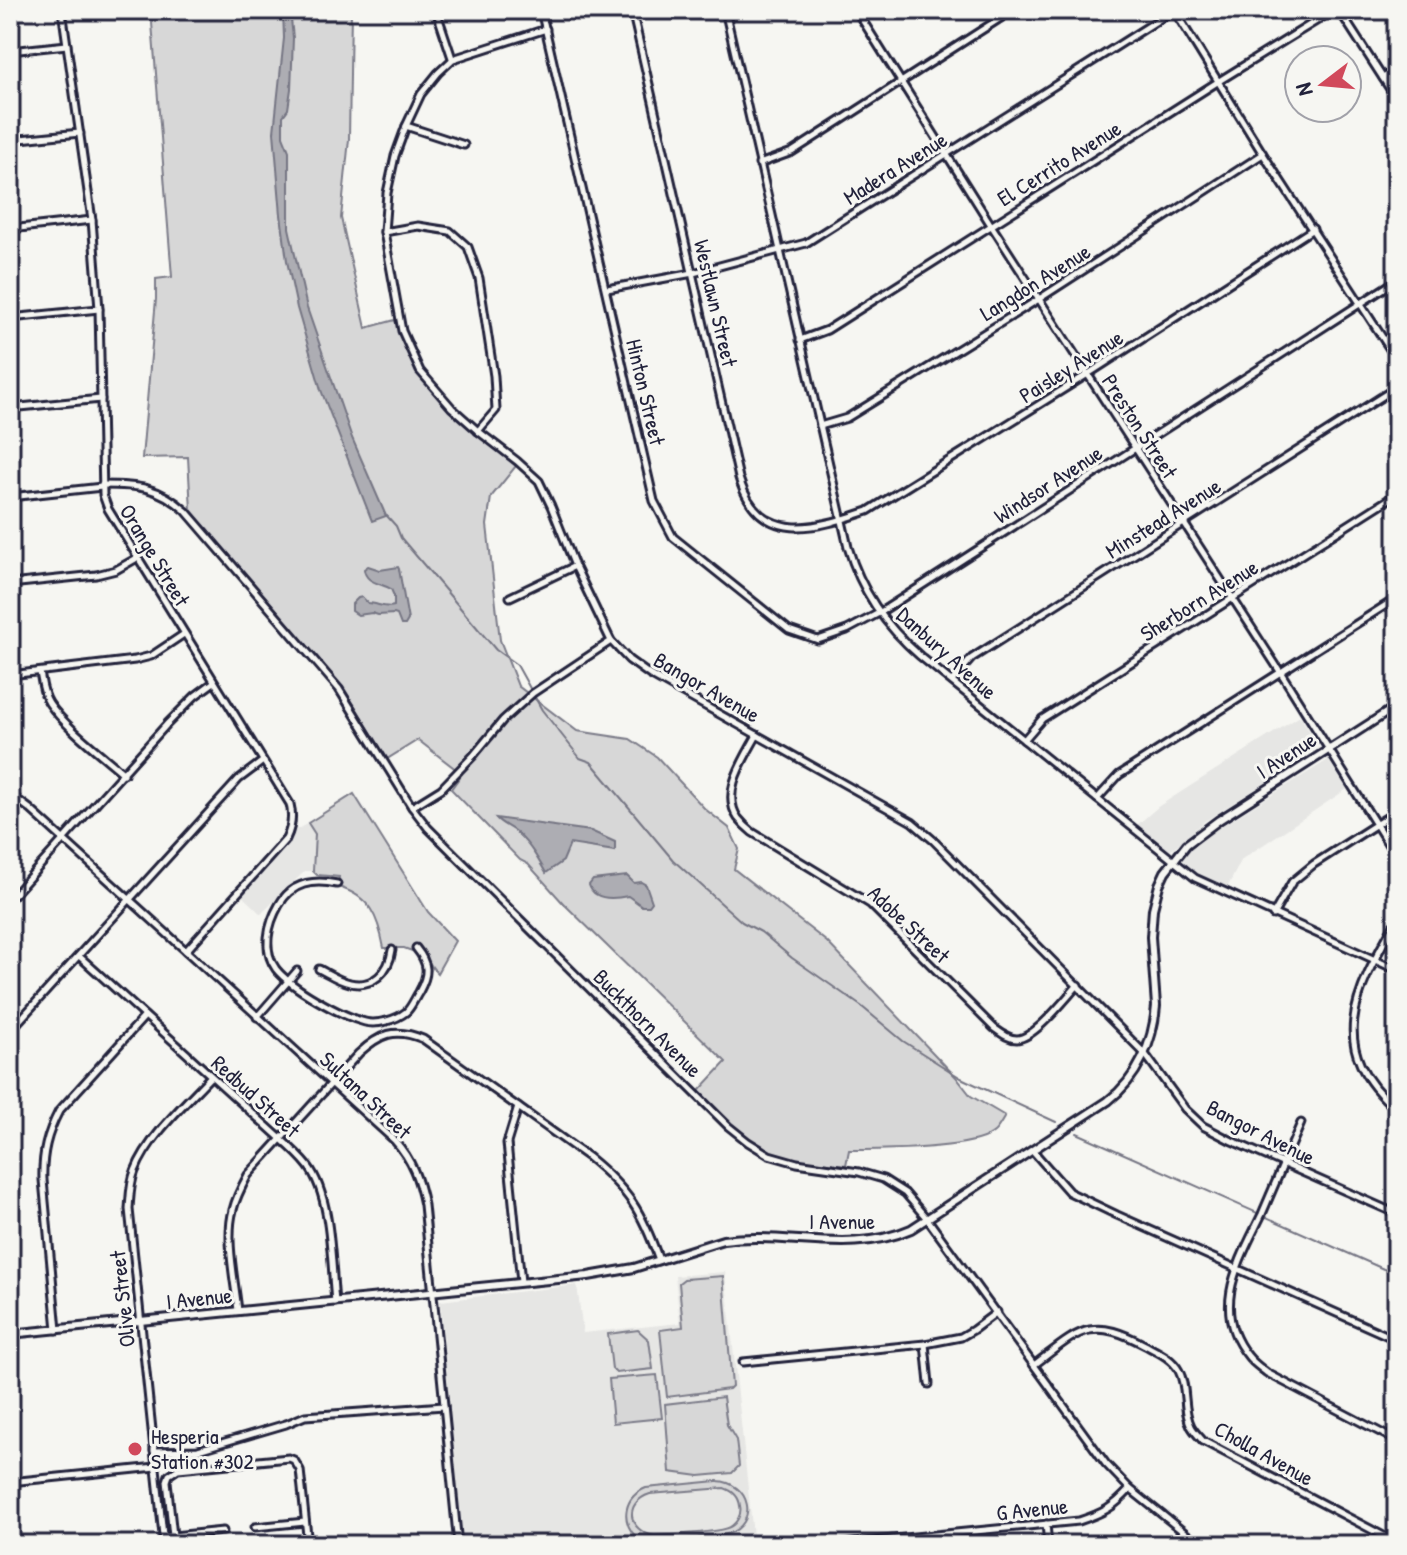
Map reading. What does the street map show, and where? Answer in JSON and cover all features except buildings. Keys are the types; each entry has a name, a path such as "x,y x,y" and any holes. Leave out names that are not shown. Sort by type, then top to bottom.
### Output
{"main road":[{"name":"I Avenue","path":"10,1334 598,1274 634,1268 736,1238 838,1243 875,1241 902,1233 928,1220 1117,1094 1145,1054 1154,1028 1153,909 1159,885 1172,861 1197,834 1397,706"}],"street":[{"name":"Orange Street","path":"62,10 92,220 99,309 102,486 108,509 290,804 292,818 286,839 186,951"},
{"path":"436,10 453,59"},
{"name":"Hinton Street","path":"541,10 654,501 673,537 789,630 818,640 847,630 879,613"},
{"name":"Westlawn Street","path":"632,10 739,478 749,501 772,522 797,529 841,520"},
{"name":"Danbury Avenue","path":"725,10 841,520 856,573 879,613 911,647 1195,878 1397,970"},
{"name":"Preston Street","path":"856,10 1397,858"},
{"path":"759,164 792,152 1013,10"},
{"path":"1174,10 1397,360"},
{"name":"Madera Avenue","path":"607,289 693,273 806,243 1174,10"},
{"path":"1336,10 1397,100"},
{"name":"El Cerrito Avenue","path":"800,340 827,330 1336,10"},
{"name":"Bangor Avenue","path":"546,29 453,59 421,94 395,156 387,193 384,232 402,331 420,371 452,408 539,481 611,641 629,660 650,675 912,822 1145,1054 1185,1109 1203,1126 1397,1214"},
{"path":"10,51 67,45"},
{"path":"1383,78 1397,69"},
{"path":"406,126 464,145"},
{"path":"10,140 80,133"},
{"name":"Langdon Avenue","path":"820,426 847,418 1039,299 1263,154"},
{"path":"10,229 92,220"},
{"path":"384,232 418,226 450,231 468,247 479,278 496,410 478,431"},
{"name":"Paisley Avenue","path":"841,520 868,511 1313,229"},
{"name":"Windsor Avenue","path":"879,613 1397,280"},
{"path":"10,318 99,309"},
{"name":"Minstead Avenue","path":"952,681 972,658 1397,387"},
{"path":"10,408 101,399"},
{"name":"Buckthorn Avenue","path":"10,497 133,485 154,490 186,511 339,689 412,807 436,836 745,1140 781,1159 859,1172 883,1179 905,1193 997,1312 1106,1464 1130,1489 1200,1545"},
{"name":"Sherborn Avenue","path":"1024,740 1042,719 1397,494"},
{"path":"10,584 96,575 116,570 137,558"},
{"path":"510,597 575,566"},
{"path":"1097,799 1119,775 1397,598"},
{"path":"10,675 135,660 151,656 184,634"},
{"path":"412,807 441,789 503,720 533,693 611,641"},
{"path":"40,672 48,702 124,774"},
{"path":"10,899 168,723 214,682"},
{"name":"Adobe Street","path":"757,735 736,775 732,792 738,817 752,832 870,904 994,1028 1007,1037 1018,1039 1032,1033 1078,985"},
{"path":"10,1031 239,779 263,761"},
{"name":"Sultana Street","path":"10,794 395,1141 409,1160 424,1205 458,1545"},
{"path":"1273,915 1292,882 1314,864 1397,811"},
{"path":"337,884 311,881 293,889 280,903 268,929 269,951 275,968 304,993 365,1022 378,1023 407,1012 427,972 425,959 416,948"},
{"path":"1397,922 1374,959 1356,1004 1353,1027 1355,1048 1367,1075 1397,1110"},
{"path":"319,969 347,982 368,982 383,975 392,950"},
{"name":"Redbud Street","path":"79,956 309,1167 321,1190 326,1213 335,1302"},
{"path":"257,1017 297,971"},
{"path":"57,1330 42,1156 50,1128 59,1111 145,1016"},
{"path":"238,1312 231,1246 232,1213 248,1175 374,1039 391,1034 407,1033 423,1039 588,1157 623,1188 643,1221 659,1260"},
{"name":"Olive Street","path":"164,1545 129,1209 131,1186 145,1152 211,1076"},
{"path":"518,1107 507,1143 521,1282"},
{"path":"1301,1123 1236,1267 1229,1296 1231,1320 1249,1358 1267,1373 1397,1441"},
{"path":"1033,1151 1069,1192 1397,1340"},
{"path":"743,1362 925,1344 961,1337 997,1312"},
{"name":"Cholla Avenue","path":"1034,1365 1075,1334 1097,1328 1125,1334 1167,1356 1179,1370 1186,1412 1192,1428 1203,1441 1397,1543"},
{"path":"925,1344 929,1384"},
{"path":"154,1451 198,1450 305,1416 444,1406"},
{"path":"174,1545 167,1481 169,1475 178,1469 289,1458 300,1470 308,1545"},
{"path":"10,1482 156,1467"},
{"name":"G Avenue","path":"832,1545 1079,1521 1101,1514 1130,1489"},
{"path":"255,1527 305,1522"},
{"path":"1046,1524 1048,1545"},
{"path":"163,1537 223,1531"},
{"path":"938,1535 939,1545"}],"shaded area":[{"path":"151,10 351,10 349,139 341,218 366,328 395,320 409,355 430,387 456,415 516,466 491,497 487,525 500,640 518,686 577,731 630,739 657,757 705,809 729,828 739,849 734,869 827,942 971,1096 1005,1116 994,1132 983,1138 947,1146 849,1150 846,1165 777,1155 744,1136 699,1091 726,1062 451,789 462,774 418,740 387,759 350,698 191,510 188,457 142,458 156,279 172,277"},
{"path":"283,10 290,10 293,38 291,89 288,109 283,116 283,136 289,151 289,228 307,308 352,438 386,516 372,521 321,390 287,261 274,132 284,38"},
{"path":"368,566 380,570 398,567 408,620 405,625 401,625 394,614 358,615 352,611 352,604 362,597 368,603 394,606 391,589 374,582 365,574 364,569"},
{"path":"1300,716 1318,745 1316,750 1205,821 1170,851 1136,826 1159,806"},
{"path":"1328,760 1347,789 1242,859 1227,888 1184,863 1183,858 1196,842"},
{"path":"354,794 428,912 455,941 437,973 415,945 412,951 384,948 375,917 365,902 338,887 339,877 317,875 313,871 315,834 308,823"},
{"path":"496,818 591,831 615,842 615,851 570,844 563,861 546,873 522,838"},
{"path":"308,823 315,834 313,871 305,871 261,914 241,895 283,850 296,830"},
{"path":"627,876 634,883 646,885 652,902 649,906 642,906 628,896 600,896 589,885 593,880"},
{"path":"725,1272 754,1545 463,1545 440,1301 577,1285 583,1333 680,1323 675,1276"},
{"path":"723,1276 732,1386 729,1389 667,1397 660,1330 683,1327 679,1283 684,1279"},
{"path":"638,1330 649,1340 653,1369 616,1373 612,1369 608,1334"},
{"path":"657,1375 662,1418 613,1423 609,1379"},
{"path":"723,1397 727,1425 736,1440 739,1466 732,1473 699,1476 670,1472 665,1404"},
{"path":"717,1481 728,1483 743,1496 747,1513 737,1529 723,1535 628,1545 628,1538 636,1537 626,1516 629,1503 646,1488","holes":["724,1488 733,1492 739,1502 738,1518 730,1527 654,1536 634,1523 632,1516 636,1504 650,1494"]}],"waterway":[{"path":"387,516 401,538 496,650 517,665 542,710 580,758 591,762 673,860 742,922 761,932 903,1041 961,1078 1056,1122"},
{"path":"1077,1133 1397,1275"}],"place":[{"name":"Hesperia Station #302","path":"135,1449"}]}
